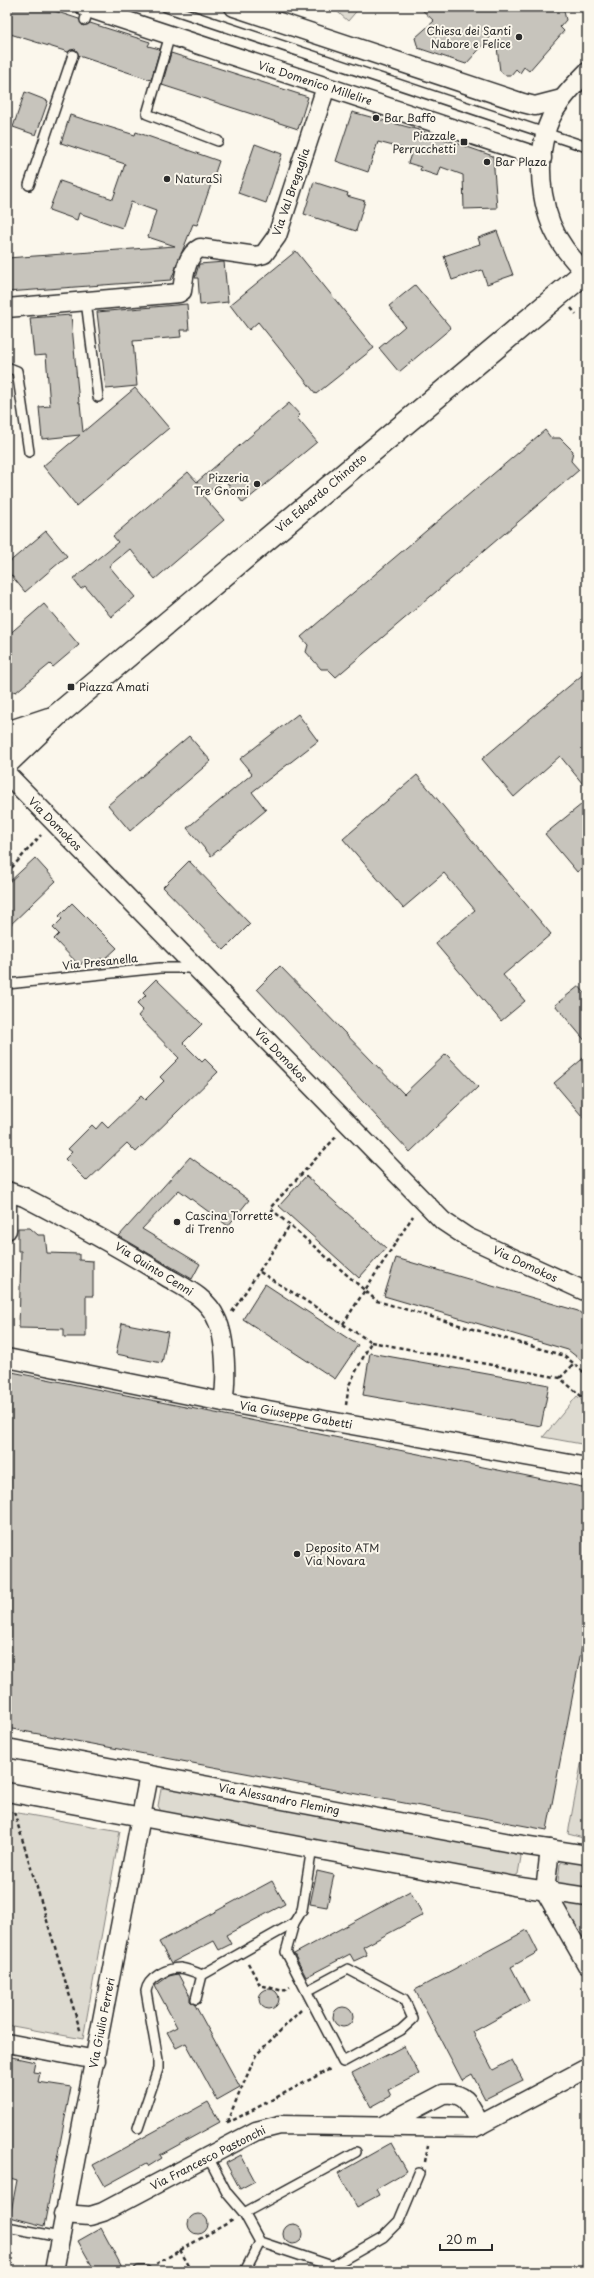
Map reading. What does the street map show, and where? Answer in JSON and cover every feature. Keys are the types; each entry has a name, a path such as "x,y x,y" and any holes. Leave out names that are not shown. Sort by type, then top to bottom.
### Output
{"street":[{"path":"234,7 257,10 523,103 535,106 562,99"},
{"name":"Via Domenico Millelire","path":"86,12 170,35 542,158"},
{"path":"586,272 565,249 550,220 544,200 542,158 545,134 562,99 587,72"},
{"name":"Via Val Bregaglia","path":"7,308 179,293 182,291 184,275 193,251 200,248 256,256 264,254 277,236 326,86"},
{"name":"Via Edoardo Chinotto","path":"7,764 56,716 586,272"},
{"path":"10,730 56,716"},
{"name":"Via Domokos","path":"7,774 448,1226 467,1238 587,1292"},
{"path":"7,1191 7,1230"},
{"name":"Via Quinto Cenni","path":"7,1191 24,1197 113,1244 203,1300 216,1318 221,1331 225,1384 223,1402"},
{"name":"Via Giuseppe Gabetti","path":"7,1358 223,1402 587,1467"},
{"name":"Via Alessandro Fleming","path":"7,1751 7,1748 587,1855"},
{"name":"Via Giulio Ferreri","path":"54,2271 63,2214 96,2060 149,1775"},
{"path":"10,1799 142,1817 545,1891 587,1897"},
{"path":"550,1849 545,1891 587,1965"},
{"path":"7,2043 96,2060"},
{"name":"Via Francesco Pastonchi","path":"63,2214 90,2216 103,2212 268,2126 384,2125 464,2128 480,2125 587,2068"},
{"name":"Via Francesco Pastonchi","path":"384,2125 443,2094 452,2093 460,2095 468,2103 480,2125"}],"lane":[{"path":"166,7 587,147"},
{"path":"170,35 147,114 218,142"},
{"path":"29,185 73,55"},
{"path":"86,301 98,397"},
{"path":"7,367 17,371 29,452"},
{"name":"Via Presanella","path":"7,984 160,968 196,968"},
{"path":"309,1995 348,1970 404,1999 414,2019 401,2030 344,2062 286,1952 294,1923 302,1910 312,1848"},
{"path":"196,2000 202,1975 294,1923"},
{"path":"138,2128 158,2069 158,2060 146,1991 147,1984 152,1979 174,1968 183,1968 202,1975"},
{"path":"244,2213 356,2152"},
{"path":"208,2157 227,2193 244,2213 260,2242 333,2269 383,2237 399,2221 419,2173"},
{"path":"7,2227 60,2237"},
{"path":"245,2271 260,2242"}],"path":[{"path":"7,873 43,833"},
{"path":"7,865 10,869"},
{"path":"336,1137 270,1208 377,1302 565,1356 587,1375"},
{"path":"342,1324 413,1216"},
{"path":"231,1313 260,1272 290,1225"},
{"path":"260,1272 371,1342 560,1378 587,1401"},
{"path":"346,1405 349,1385 371,1342"},
{"path":"560,1378 574,1364"},
{"path":"10,1799 83,2039"},
{"path":"242,1952 260,1985 283,1991 301,1981"},
{"path":"309,1995 256,2055 226,2124 344,2062"},
{"path":"419,2173 424,2167 429,2139"},
{"path":"143,2271 244,2213"},
{"path":"180,2250 192,2271"}],"shaded area":[{"path":"332,7 360,7 348,21"},
{"path":"577,1396 587,1405 587,1445 543,1437"},
{"path":"587,1733 587,1839 568,1834"},
{"path":"168,1786 517,1850 521,1857 518,1874 512,1878 162,1813 158,1806 161,1789"},
{"path":"7,1811 120,1831 83,2039 7,2025"},
{"path":"566,1859 587,1862 587,1891 562,1888 558,1882 560,1864"},
{"path":"561,1902 587,1907 587,1950"}],"building":[{"path":"7,7 42,7 79,19 83,26 90,23 150,42 148,46 160,49 151,80 79,56 75,49 68,52 7,33"},
{"name":"Chiesa dei Santi Nabore e Felice","path":"419,7 563,7 566,20 560,27 564,31 529,71 524,67 520,73 516,69 511,75 505,75 500,71 495,32 466,64 418,48 415,38 434,21"},
{"path":"171,53 308,97 298,129 162,85"},
{"path":"25,92 48,101 36,135 13,127"},
{"path":"352,112 419,130 493,156 497,208 464,209 463,175 441,167 438,176 420,170 421,167 408,163 412,151 378,142 368,172 336,161"},
{"path":"70,115 135,135 136,132 219,161 197,225 193,224 171,280 7,292 7,258 175,246 148,237 156,211 131,202 122,228 79,213 77,220 49,210 60,181 113,199 125,164 61,143"},
{"path":"255,144 282,154 266,203 238,193"},
{"path":"314,182 348,193 347,196 365,201 356,231 304,214"},
{"path":"497,231 513,275 487,284 482,270 452,280 444,256 480,244 478,238"},
{"path":"296,251 374,348 316,394 258,322 249,330 230,305"},
{"path":"224,262 228,302 200,305 198,278 195,278 199,264"},
{"path":"415,285 451,328 399,372 379,348 405,326 389,306"},
{"path":"187,304 189,330 180,330 181,337 133,341 137,386 106,389 97,312"},
{"path":"71,315 83,432 135,388 169,428 76,506 43,466 80,435 42,439 39,407 50,406 46,355 34,356 30,318"},
{"path":"289,403 300,415 297,418 317,442 243,503 224,479 203,496 224,520 155,579 130,549 109,566 135,597 111,617 85,586 81,589 73,579 118,542 113,536 188,472 197,482"},
{"path":"545,430 551,438 560,438 573,451 571,461 579,470 336,677 328,669 321,669 306,652 308,645 301,637"},
{"path":"46,531 67,556 25,592 7,570 7,564"},
{"path":"44,604 79,645 53,667 50,664 16,692 7,689 7,636"},
{"path":"587,671 587,789 560,756 514,797 482,759"},
{"path":"298,714 318,741 252,792 266,810 211,856 187,828 252,774 240,759"},
{"path":"189,736 211,761 130,831 108,805"},
{"path":"417,775 551,934 503,975 525,1001 501,1021 435,943 475,910 444,873 403,908 343,839"},
{"path":"587,800 587,864 577,872 545,834"},
{"path":"35,858 56,881 7,928 7,884"},
{"path":"189,861 250,924 224,950 163,887"},
{"path":"72,903 117,948 103,961 101,958 91,967 84,960 80,966 54,939 59,934 53,928 62,919 59,916"},
{"path":"280,966 404,1094 446,1054 478,1087 410,1152 257,989"},
{"path":"156,979 202,1024 183,1043 202,1062 205,1059 218,1072 136,1152 127,1143 87,1181 65,1159 72,1152 68,1149 92,1125 96,1129 102,1122 108,1128 141,1096 145,1100 164,1081 160,1077 179,1058 138,1016 143,1010 137,1004 146,995 143,992"},
{"path":"579,986 587,996 587,1043 555,1005"},
{"path":"587,1055 587,1122 554,1083"},
{"path":"190,1157 249,1200 228,1226 179,1190 142,1229 200,1264 192,1279 119,1236"},
{"path":"306,1176 386,1248 359,1278 279,1206"},
{"path":"18,1228 30,1228 38,1235 45,1235 47,1253 79,1254 79,1260 93,1261 93,1296 86,1296 86,1337 64,1337 64,1329 19,1328 21,1251 18,1251"},
{"path":"396,1258 578,1311 587,1318 587,1365 568,1350 384,1296"},
{"path":"265,1284 358,1345 335,1379 243,1319"},
{"path":"122,1323 168,1332 162,1363 116,1354"},
{"path":"370,1353 549,1385 541,1426 363,1395"},
{"name":"Deposito ATM Via Novara","path":"7,1371 587,1488 587,1620 547,1830 7,1728"},
{"path":"317,1871 334,1875 327,1907 310,1904"},
{"path":"272,1881 285,1904 226,1935 231,1944 219,1950 214,1941 171,1963 159,1942"},
{"path":"410,1891 423,1915 363,1947 367,1955 354,1961 350,1954 306,1977 294,1954"},
{"path":"527,1930 538,1952 511,1967 529,2001 473,2032 493,2070 512,2060 523,2080 485,2099 472,2074 462,2080 415,1990"},
{"path":"178,1974 190,1996 190,2001 195,2005 240,2087 217,2100 186,2043 176,2048 167,2032 177,2027 155,1986 169,1976"},
{"path":"269,1989 276,1992 279,1999 276,2006 269,2009 262,2006 259,1999 262,1992"},
{"path":"343,2007 350,2010 353,2017 350,2024 343,2027 336,2024 333,2017 336,2010"},
{"path":"404,2046 419,2074 388,2090 391,2096 371,2107 352,2073"},
{"path":"7,2056 35,2062 33,2072 40,2073 38,2082 71,2087 44,2226 10,2217 17,2180 7,2177"},
{"path":"208,2102 220,2122 160,2155 162,2158 149,2166 147,2163 105,2186 93,2165"},
{"path":"391,2143 407,2171 376,2189 379,2195 357,2207 338,2173"},
{"path":"241,2155 255,2181 240,2189 226,2163"},
{"path":"198,2214 205,2217 208,2224 205,2231 198,2234 191,2231 188,2224 191,2217"},
{"path":"293,2224 300,2227 303,2234 300,2241 293,2244 286,2241 283,2234 286,2227"},
{"path":"101,2228 124,2271 95,2271 78,2241"}],"place":[{"name":"Chiesa dei Santi Nabore e Felice","path":"519,37"},
{"name":"Bar Baffo","path":"376,118"},
{"name":"Piazzale Perrucchetti","path":"464,142"},
{"name":"Bar Plaza","path":"487,162"},
{"name":"NaturaSì","path":"167,179"},
{"name":"Pizzeria Tre Gnomi","path":"257,484"},
{"name":"Piazza Amati","path":"71,687"},
{"name":"Cascina Torrette di Trenno","path":"177,1222"},
{"name":"Deposito ATM Via Novara","path":"297,1554"}]}
